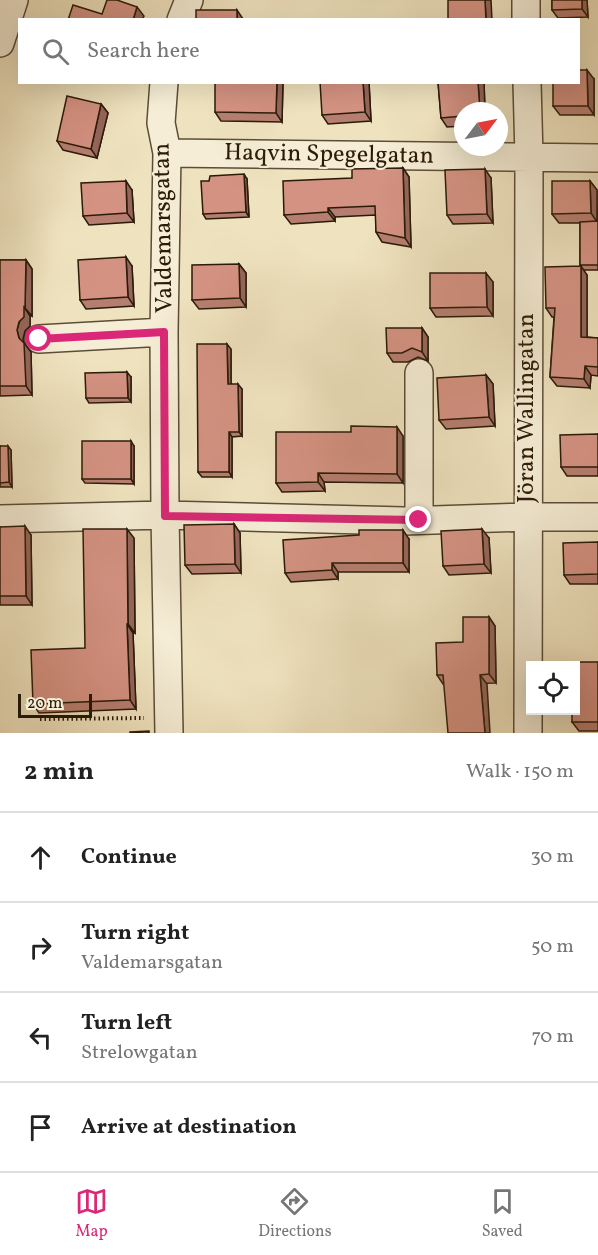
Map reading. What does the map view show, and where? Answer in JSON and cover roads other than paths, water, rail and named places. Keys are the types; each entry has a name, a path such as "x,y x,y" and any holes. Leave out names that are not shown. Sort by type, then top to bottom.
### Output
{"street":[{"path":"0,43 14,0"},
{"path":"182,18 189,0"},
{"path":"526,0 526,18"},
{"name":"Valdemarsgatan","path":"164,84 161,123 167,153 164,332 169,725"},
{"name":"Jöran Wallingatan","path":"527,84 529,157 528,733"},
{"name":"Haqvin Spegelgatan","path":"167,153 598,158"},
{"path":"39,339 164,332"},
{"path":"419,373 419,520"},
{"path":"0,519 165,516 419,520 598,517"}]}
